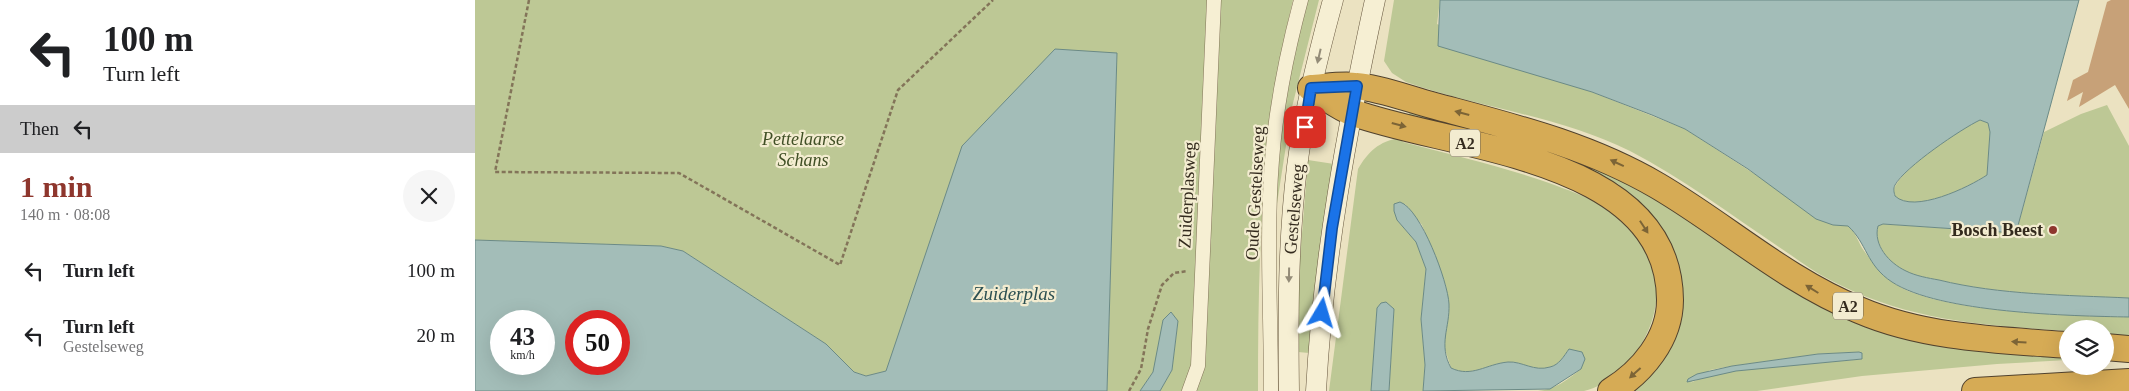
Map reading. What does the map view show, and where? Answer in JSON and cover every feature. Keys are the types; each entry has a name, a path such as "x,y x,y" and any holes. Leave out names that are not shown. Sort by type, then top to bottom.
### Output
{"highway":[{"path":"1311,88 1357,86"},
{"name":"A2","path":"1357,86 1541,134 1621,165 1659,187 1820,293 1861,312 1945,333 1989,340 2059,344"},
{"path":"1311,88 1352,112"},
{"name":"A2","path":"1352,112 1546,165 1578,177 1610,196 1641,220 1661,253 1670,282 1670,309 1661,338 1645,364 1623,384 1611,391"},
{"path":"2114,348 2129,349"},
{"path":"1975,391 2129,382"}],"main road":[{"name":"Gestelseweg","path":"1289,391 1290,252 1297,166 1311,88 1333,0"},
{"path":"1316,391 1329,244 1352,112 1375,0"}],"street":[{"name":"Zuiderplasweg","path":"1189,391 1198,366 1214,0"},
{"name":"Oude Gestelseweg","path":"1271,391 1270,218 1272,160 1281,90 1301,0"}],"path":[{"path":"529,0 495,172 679,173 840,265 898,90 993,0"},
{"path":"1129,391 1141,369 1148,329 1162,285 1174,273 1202,270"}],"green space":[{"name":"Pettelaarse Schans","path":"475,0 1209,0 1194,341 1189,382 1184,391 1160,391 1172,370 1178,322 1157,359 1153,372 1140,391 1107,391 1117,54 886,371 866,376 854,372 826,344 683,251 661,246 475,240"},
{"path":"1220,0 1293,0 1274,98 1263,194 1259,292 1258,391 1194,391"},
{"path":"1307,0 1319,0 1292,107 1276,210 1276,161 1284,98"},
{"path":"1394,0 1440,0 1437,24 1547,77 1592,92 1685,129 1833,225 1848,225 1862,248 1880,271 1892,282 1912,292 1939,300 2006,311 2129,317 2129,336 2114,335 2114,320 2059,320 2059,330 1975,323 1916,313 1859,294 1817,273 1687,185 1630,151 1575,129 1406,82 1392,73 1384,61"},
{"path":"2107,105 2129,146 2129,298 2033,294 1962,285 1909,273 1899,268 1884,253 1877,233 1878,226 1883,224 2016,233 2044,132 2081,114"},
{"path":"1410,111 1533,142 1620,175 1816,298 2059,349 2059,360 1862,376 1757,391 1634,391 1651,373 1669,249 1648,211 1618,184 1579,167 1408,118","holes":["1859,352 1862,359 1774,365 1728,371 1690,383 1710,370 1732,366 1818,354"]},
{"path":"1980,120 1988,123 1990,132 1987,175 1955,192 1928,200 1904,201 1895,196 1895,186 1922,158 1960,131"},
{"path":"1400,138 1403,142 1513,171 1577,194 1604,208 1628,228 1646,253 1654,272 1657,290 1651,325 1633,357 1618,372 1602,384 1584,391 1538,391 1556,386 1581,369 1569,349 1556,364 1544,368 1508,362 1466,372 1451,368 1445,349 1445,333 1449,313 1446,286 1422,225 1405,204 1397,220 1416,242 1426,269 1421,319 1425,365 1423,391 1389,391 1394,309 1377,308 1371,391 1329,391 1358,169 1375,148 1393,139"},
{"path":"1308,160 1334,164 1309,353 1298,352 1299,271"}],"water":[{"path":"1440,0 2079,0 2016,233 1883,224 1878,226 1878,240 1888,258 1900,268 1918,276 1986,289 2057,295 2129,298 2129,317 2006,311 1941,300 1913,292 1892,282 1883,275 1848,226 1833,225 1816,219 1748,169 1685,129 1592,92 1438,46","holes":["1980,120 1988,123 1990,132 1987,175 1955,192 1928,200 1904,201 1895,196 1895,185 1921,159 1947,140"]},
{"name":"Zuiderplas","path":"1055,49 1117,53 1107,391 475,391 475,240 661,246 683,251 826,344 854,372 866,376 886,371 962,146"},
{"path":"1400,202 1408,207 1424,232 1432,247 1444,280 1449,304 1445,351 1451,368 1466,372 1500,363 1513,362 1544,368 1556,364 1569,349 1582,352 1585,359 1581,369 1550,389 1423,391 1425,365 1421,319 1426,269 1416,242 1397,220 1394,204"},
{"path":"1386,302 1394,309 1389,391 1371,391 1377,308 1381,303"},
{"path":"1171,312 1178,321 1172,370 1160,391 1140,391 1153,372 1163,320"},
{"path":"1862,353 1862,359 1736,371 1687,382 1688,379 1697,374 1732,366 1818,354"}],"building":[{"path":"2111,0 2129,0 2129,109 2115,85 2079,107 2083,92 2067,101 2073,80 2088,72 2107,2"}],"place":[{"name":"Bosch Beest","path":"2053,230"}],"route":[{"path":"1305,127 1311,88 1357,86 1329,244 1322,313"}]}
